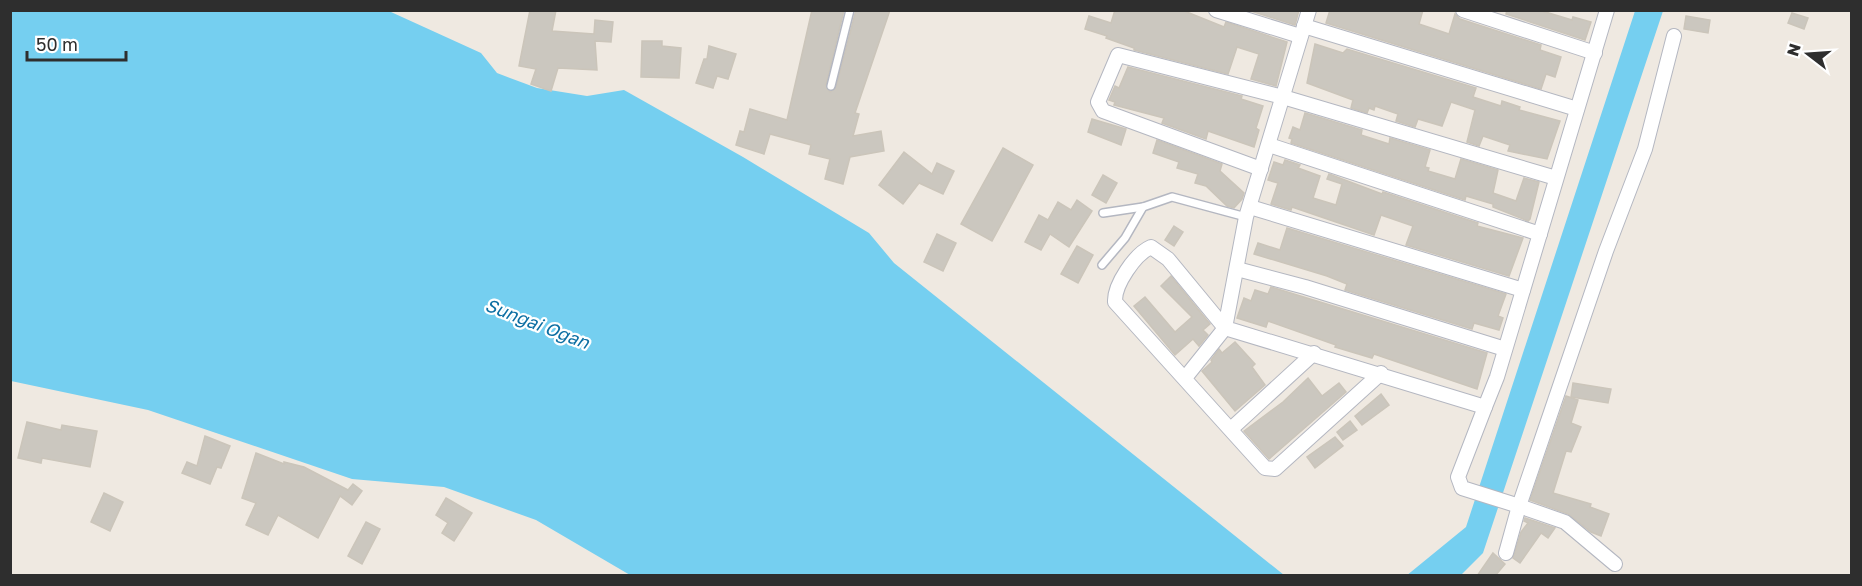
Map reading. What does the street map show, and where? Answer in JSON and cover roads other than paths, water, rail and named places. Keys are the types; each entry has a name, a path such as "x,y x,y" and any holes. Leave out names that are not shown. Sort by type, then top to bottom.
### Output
{"street":[{"path":"1216,10 1302,31 1577,109"},
{"path":"1185,378 1225,328 1248,212 1309,10"},
{"path":"1462,10 1595,53"},
{"path":"1607,10 1505,349 1458,477 1462,488 1565,522 1615,564"},
{"path":"1506,553 1513,503 1645,149 1674,36"},
{"path":"1261,169 1103,111 1098,102 1118,56 1122,55 1283,96 1557,178"},
{"path":"1269,145 1540,234"},
{"path":"1248,212 1523,290"},
{"path":"1381,373 1275,469 1265,468 1115,302 1117,289 1142,251 1151,247 1168,259 1225,328 1381,373 1485,407"},
{"path":"1237,269 1317,290 1505,349"},
{"path":"1231,429 1314,353"}],"lane":[{"path":"831,86 850,10"},
{"path":"1103,213 1143,207 1172,197 1248,212"},
{"path":"1102,266 1125,238 1143,207"}],"water":[{"name":"Sungai Ogan","path":"11,11 391,12 481,53 497,73 537,88 587,96 624,90 743,157 869,233 894,263 1284,575 630,575 536,520 444,487 352,479 148,410 11,381"},
{"path":"1635,11 1663,11 1483,553 1461,575 1406,576 1466,527"}]}
